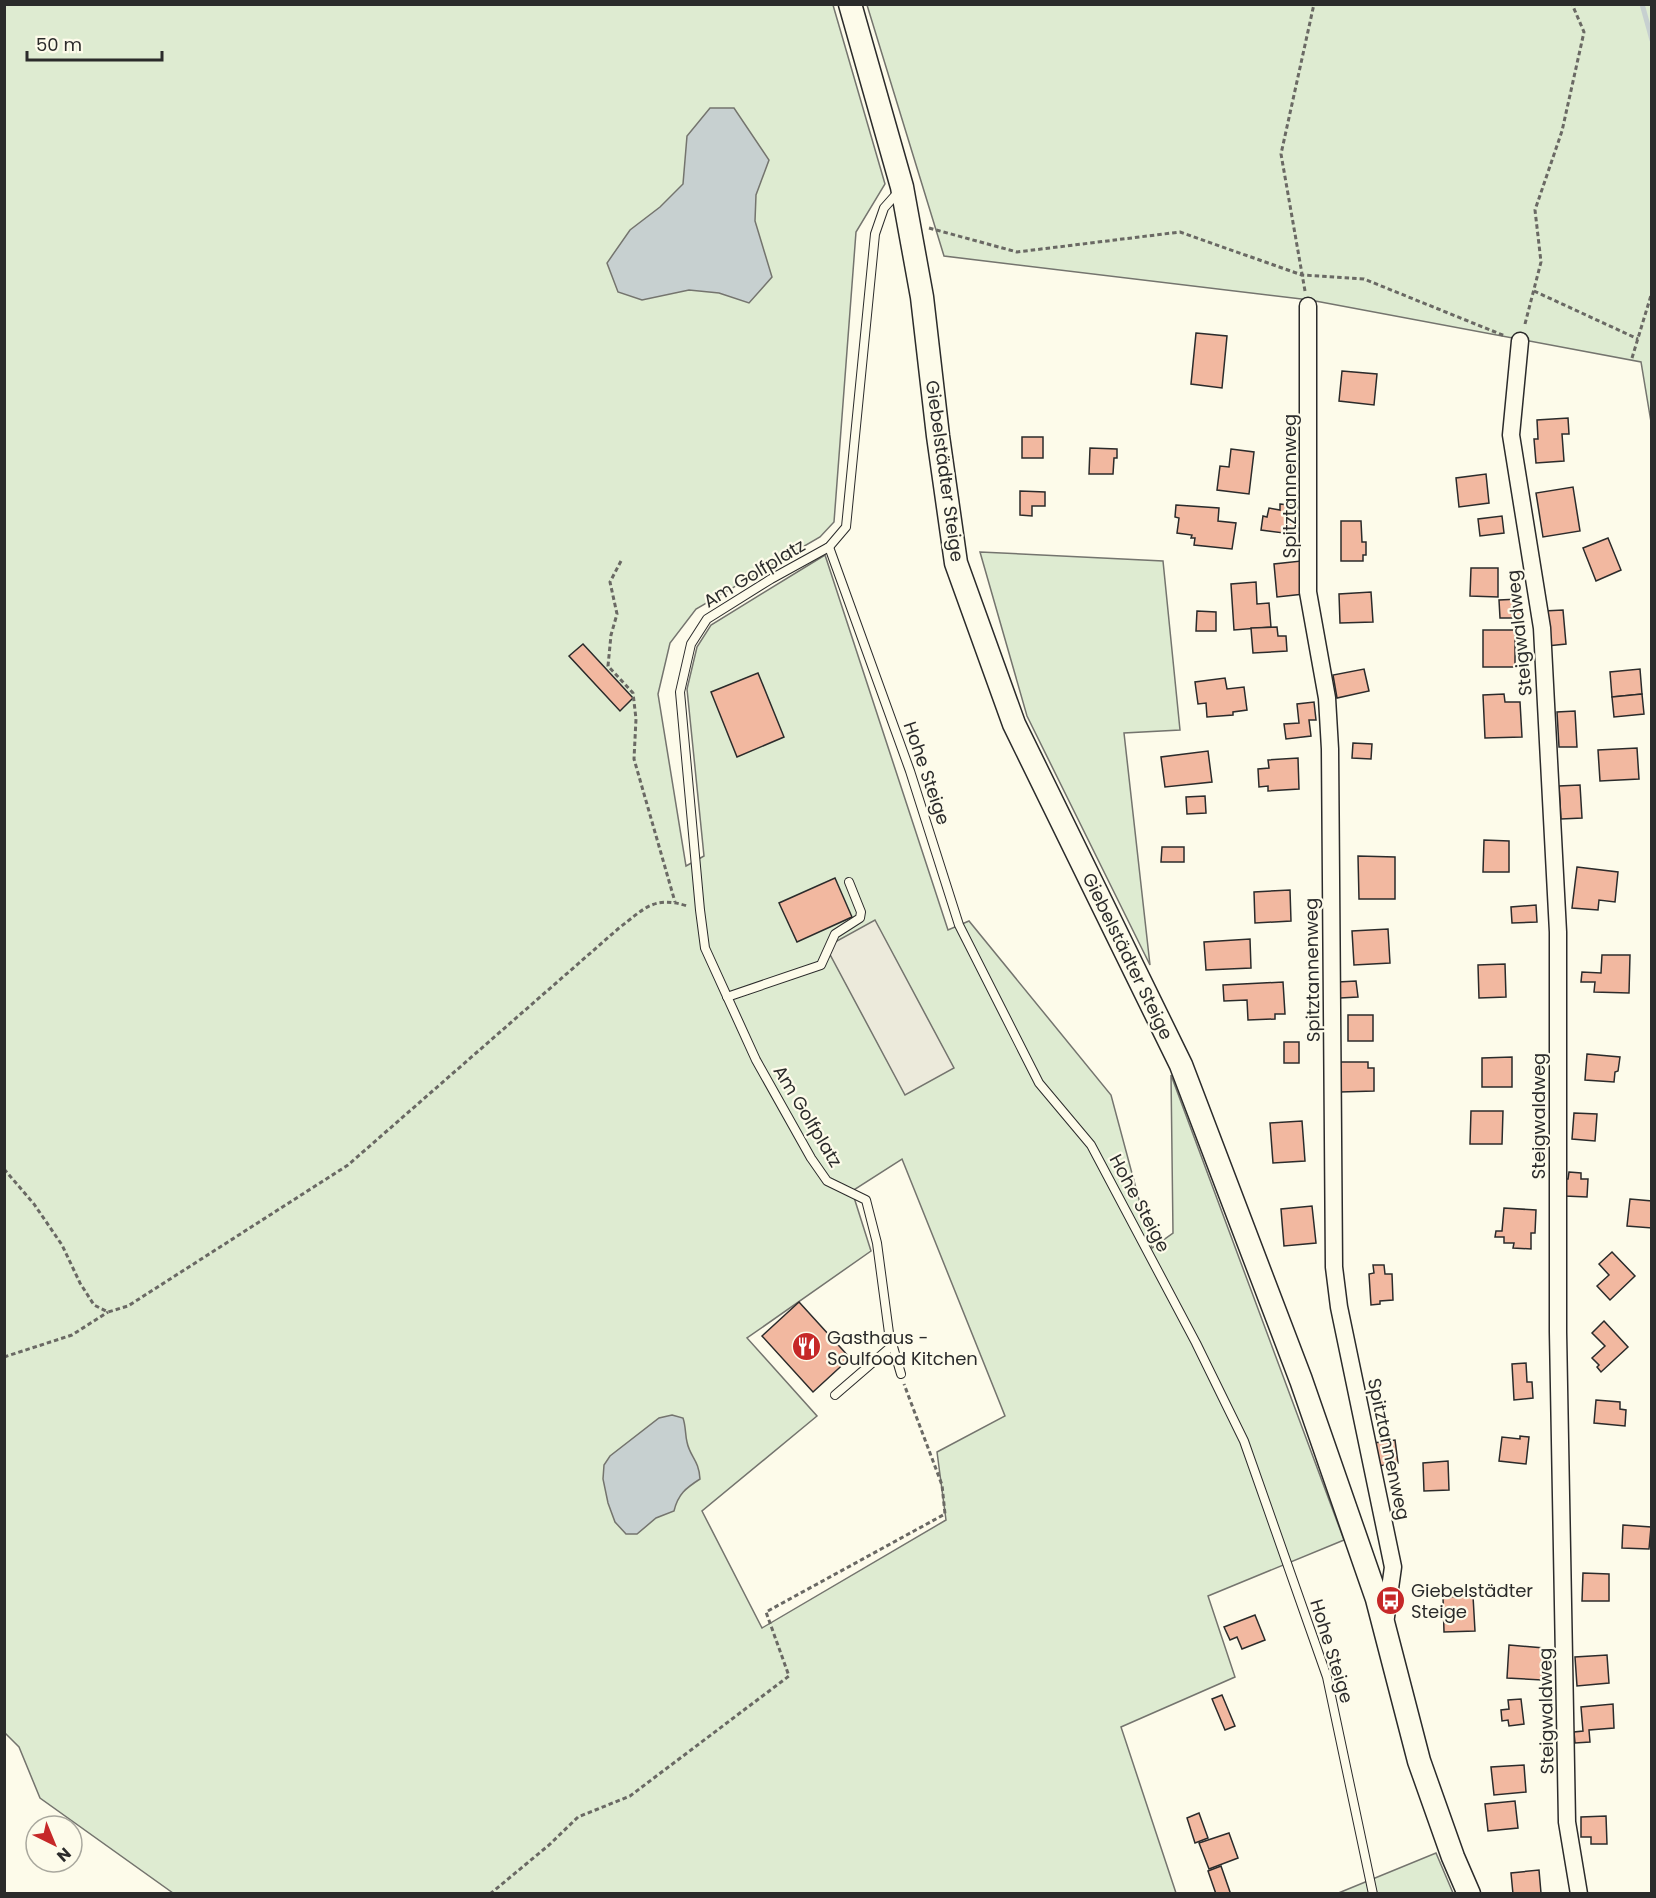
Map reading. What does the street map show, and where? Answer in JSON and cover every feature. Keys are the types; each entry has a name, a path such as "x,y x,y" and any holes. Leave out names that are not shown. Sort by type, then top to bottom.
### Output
{"main road":[{"name":"Giebelstädter Steige","path":"850,4 902,187 922,297 956,563 1014,724 1181,1065 1301,1380 1377,1599 1419,1761 1453,1857 1470,1893"}],"street":[{"name":"Spitztannenweg","path":"1308,306 1308,592 1327,698 1330,749 1334,1267 1339,1307 1393,1567 1384,1630"},
{"name":"Steigwaldweg","path":"1520,341 1511,435 1542,628 1558,932 1558,1332 1567,1822 1579,1893"}],"lane":[{"name":"Am Golfplatz","path":"901,1374 892,1345 877,1243 866,1200 827,1181 811,1158 756,1060 705,948 680,692 691,644 707,619 771,579 829,547 846,527 875,234 884,208 902,187"},
{"name":"Hohe Steige","path":"829,547 910,771 959,925 1039,1083 1090,1145 1196,1342 1244,1442 1327,1677 1373,1893"},
{"path":"727,997 821,965 835,934 860,918 861,912 849,882"},
{"path":"835,1395 892,1345"}],"path":[{"path":"1308,306 1281,154 1314,4"},
{"path":"908,223 1017,252 1180,232 1302,275 1364,279 1520,341 1541,262 1535,210 1562,131 1584,32 1572,4"},
{"path":"1534,291 1638,339"},
{"path":"1632,358 1652,292"},
{"path":"621,561 610,582 617,614 611,635 608,666 633,693 636,719 634,759 675,902"},
{"path":"4,1357 72,1335 108,1312 128,1306 348,1165 650,904 675,902 700,910"},
{"path":"4,1169 34,1204 62,1245 80,1283 94,1305 108,1312"},
{"path":"490,1893 549,1845 578,1817 630,1796 789,1676 766,1612 945,1514 942,1485 901,1374"}],"green space":[{"path":"4,5 833,5 885,184 856,232 834,522 820,537 696,609 670,643 658,694 686,866 704,856 687,689 697,647 711,625 825,555 948,930 969,921 1111,1095 1152,1248 1173,1233 1171,1075 1344,1540 1208,1596 1235,1677 1121,1727 1176,1893 173,1893 84,1829 84,1814 62,1814 40,1798 19,1747 4,1732","holes":["902,1159 1005,1416 937,1452 946,1520 762,1628 702,1511 817,1416 747,1338 871,1251 852,1191"]},
{"path":"867,5 1651,5 1651,422 1641,362 1310,300 944,256"},
{"path":"980,552 1163,561 1180,730 1124,733 1150,965 1027,716"},
{"path":"1436,1853 1453,1893 1336,1894"}],"shaded area":[{"path":"710,108 734,108 769,160 756,195 755,221 772,277 749,303 719,293 689,290 642,300 618,292 607,263 630,230 660,207 683,184 687,136"},
{"path":"875,920 954,1068 905,1095 826,947"},
{"path":"672,1415 683,1418 688,1447 698,1467 700,1479 683,1492 674,1511 656,1518 637,1534 626,1534 615,1522 608,1503 603,1479 604,1465 610,1456 659,1418"}],"building":[{"path":"1196,333 1227,336 1222,388 1191,384"},
{"path":"1342,371 1377,374 1374,405 1339,401"},
{"path":"1568,418 1569,434 1562,434 1564,461 1536,463 1534,439 1538,439 1537,420"},
{"path":"1022,437 1043,437 1043,458 1022,458"},
{"path":"1090,448 1117,449 1113,474 1089,474"},
{"path":"1231,449 1254,452 1249,494 1217,490 1220,466 1229,467"},
{"path":"1486,474 1489,503 1459,507 1456,478"},
{"path":"1573,487 1580,531 1543,537 1536,493"},
{"path":"1020,491 1045,492 1045,506 1032,506 1032,516 1020,515"},
{"path":"1280,504 1297,506 1292,534 1261,530 1263,516 1267,517 1269,508 1280,510"},
{"path":"1176,505 1219,508 1218,521 1236,523 1232,549 1194,545 1195,538 1191,538 1192,535 1177,533 1179,518 1175,517"},
{"path":"1502,516 1504,533 1480,536 1478,519"},
{"path":"1341,521 1361,521 1362,542 1366,542 1366,555 1363,555 1363,561 1341,561"},
{"path":"1608,538 1621,570 1596,581 1583,548"},
{"path":"1301,561 1304,594 1277,597 1274,564"},
{"path":"1471,568 1498,568 1498,597 1470,596"},
{"path":"1256,582 1257,604 1269,603 1271,627 1234,630 1231,584"},
{"path":"1371,592 1373,622 1340,623 1339,594"},
{"path":"1520,599 1521,618 1500,618 1499,600"},
{"path":"1563,610 1566,644 1547,646 1544,611"},
{"path":"1197,611 1216,612 1216,631 1196,631"},
{"path":"1277,627 1278,636 1286,636 1287,651 1253,653 1251,628"},
{"path":"1483,630 1515,630 1515,667 1483,667"},
{"path":"583,644 633,698 620,711 569,656"},
{"path":"1364,669 1369,691 1337,698 1333,675"},
{"path":"1640,669 1642,694 1612,697 1610,672"},
{"path":"758,673 784,737 737,757 711,692"},
{"path":"1225,678 1227,689 1244,687 1247,710 1233,712 1233,715 1207,717 1206,703 1198,704 1195,682"},
{"path":"1504,694 1505,702 1520,702 1522,737 1485,738 1483,695"},
{"path":"1642,694 1644,714 1614,717 1612,697"},
{"path":"1314,702 1316,720 1309,720 1311,736 1286,739 1284,724 1299,723 1297,704"},
{"path":"1575,711 1577,747 1559,747 1557,712"},
{"path":"1353,743 1372,744 1371,759 1352,758"},
{"path":"1637,748 1639,779 1600,781 1598,750"},
{"path":"1208,751 1212,782 1165,787 1161,757"},
{"path":"1298,758 1299,789 1268,791 1268,786 1259,787 1258,769 1269,768 1268,760"},
{"path":"1580,785 1582,818 1561,819 1559,786"},
{"path":"1205,796 1206,813 1187,814 1186,797"},
{"path":"1484,840 1509,841 1509,872 1483,872"},
{"path":"1162,847 1184,847 1184,862 1161,862"},
{"path":"1358,856 1395,857 1395,899 1359,899"},
{"path":"1577,867 1618,872 1615,902 1599,900 1598,910 1572,908"},
{"path":"835,878 852,917 797,942 779,903"},
{"path":"1290,890 1291,921 1255,923 1254,892"},
{"path":"1536,905 1537,922 1512,923 1511,907"},
{"path":"1388,929 1390,963 1354,965 1352,931"},
{"path":"1250,939 1251,968 1206,970 1204,942"},
{"path":"1602,955 1630,955 1629,993 1594,992 1595,982 1581,982 1582,972 1601,973"},
{"path":"1505,964 1506,997 1479,998 1478,965"},
{"path":"1356,981 1358,997 1340,998 1338,982"},
{"path":"1283,982 1285,1014 1275,1014 1275,1019 1248,1020 1247,1000 1224,1001 1223,985"},
{"path":"1348,1015 1373,1015 1373,1041 1348,1041"},
{"path":"1284,1042 1299,1042 1299,1063 1284,1063"},
{"path":"1587,1054 1620,1057 1614,1082 1585,1080"},
{"path":"1512,1057 1512,1087 1482,1087 1482,1058"},
{"path":"1340,1062 1368,1062 1368,1068 1374,1068 1374,1091 1340,1092"},
{"path":"1471,1111 1503,1111 1502,1144 1470,1144"},
{"path":"1574,1113 1597,1114 1595,1141 1572,1139"},
{"path":"1302,1121 1305,1161 1273,1163 1270,1123"},
{"path":"1569,1172 1581,1173 1581,1179 1588,1179 1587,1197 1565,1196 1566,1179 1568,1179"},
{"path":"1630,1199 1652,1201 1652,1228 1627,1226"},
{"path":"1312,1206 1316,1243 1284,1246 1281,1209"},
{"path":"1504,1208 1536,1210 1535,1233 1531,1233 1531,1249 1513,1248 1514,1243 1504,1243 1504,1237 1495,1237 1496,1231 1502,1231"},
{"path":"1612,1252 1635,1276 1610,1300 1597,1286 1609,1275 1599,1264"},
{"path":"1373,1265 1384,1265 1385,1274 1392,1274 1393,1300 1380,1301 1380,1304 1371,1305 1369,1274 1374,1273"},
{"name":"Gasthaus - Soulfood Kitchen","path":"799,1302 850,1358 813,1392 762,1336"},
{"path":"1604,1321 1628,1347 1601,1372 1597,1367 1599,1365 1592,1358 1605,1346 1592,1333"},
{"path":"1526,1363 1527,1382 1532,1382 1533,1398 1514,1400 1512,1364"},
{"path":"1596,1400 1620,1402 1620,1409 1626,1410 1625,1426 1594,1423"},
{"path":"1520,1436 1529,1437 1526,1464 1499,1461 1502,1437 1520,1439"},
{"path":"1395,1440 1398,1463 1378,1466 1374,1443"},
{"path":"1448,1461 1449,1490 1424,1491 1423,1463"},
{"path":"1623,1525 1651,1527 1649,1549 1622,1548"},
{"path":"1583,1573 1609,1574 1609,1601 1582,1601"},
{"path":"1473,1596 1475,1631 1444,1632 1443,1597"},
{"path":"1255,1615 1265,1640 1242,1649 1237,1637 1230,1640 1224,1627"},
{"path":"1509,1645 1544,1648 1542,1680 1507,1678"},
{"path":"1607,1655 1609,1683 1577,1686 1575,1657"},
{"path":"1222,1695 1235,1726 1225,1730 1212,1699"},
{"path":"1521,1699 1524,1724 1509,1726 1508,1720 1502,1721 1501,1710 1509,1709 1508,1700"},
{"path":"1613,1704 1614,1728 1589,1730 1590,1742 1575,1743 1574,1732 1583,1731 1581,1707"},
{"path":"1524,1765 1526,1792 1494,1795 1491,1767"},
{"path":"1515,1801 1518,1828 1488,1831 1485,1804"},
{"path":"1199,1813 1208,1838 1195,1843 1187,1818"},
{"path":"1606,1816 1607,1844 1591,1844 1591,1837 1581,1837 1581,1817"},
{"path":"1229,1833 1238,1858 1209,1869 1199,1843"},
{"path":"1221,1866 1230,1892 1227,1894 1216,1894 1208,1871"},
{"path":"1539,1870 1541,1893 1513,1894 1511,1873"}],"waterway":[{"path":"1642,4 1652,40"}],"place":[{"name":"Gasthaus - Soulfood Kitchen","path":"806,1347"},
{"name":"Giebelstädter Steige","path":"1390,1600"}]}
